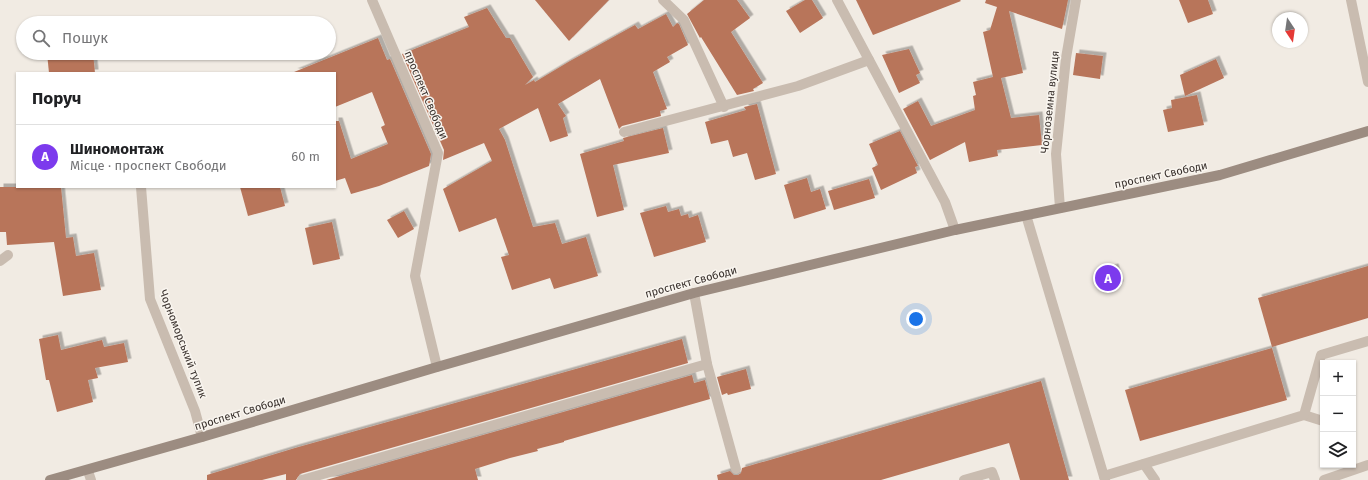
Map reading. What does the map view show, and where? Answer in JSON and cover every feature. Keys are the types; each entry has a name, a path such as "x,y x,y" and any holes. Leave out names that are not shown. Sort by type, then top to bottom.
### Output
{"main road":[{"name":"проспект Свободи","path":"50,480 89,475 202,437 694,293 955,230 1220,175 1368,131"}],"street":[{"name":"проспект Свободи","path":"372,0 438,153 415,276 437,367"},
{"path":"662,0 684,20 724,107"},
{"path":"837,0 944,202 955,230"},
{"name":"Чорноземна вулиця","path":"1060,208 1056,154 1066,58 1076,0"},
{"path":"1352,0 1368,82"},
{"path":"624,132 724,107 798,86 869,60"},
{"name":"Чорноморський тупик","path":"141,188 150,298 195,411 202,437"},
{"path":"1026,215 1104,478 1144,464 1304,415 1320,420"},
{"path":"694,293 707,364 736,469"},
{"path":"1304,415 1321,355 1368,341"},
{"path":"302,480 707,364"},
{"path":"1144,464 1155,480"},
{"path":"1356,466 1368,465"},
{"path":"1324,480 1350,468"},
{"path":"964,480 992,472 995,480"}],"building":[{"path":"535,0 609,0 569,41"},
{"path":"704,0 737,0 750,18 731,32 763,83 753,89 754,91 737,95 701,37 700,38 687,14"},
{"path":"805,0 812,0 823,18 800,33 786,11"},
{"path":"856,0 960,0 961,1 873,35"},
{"path":"986,0 1068,0 1062,29 1009,11 1023,73 1001,78 1011,118 1039,115 1042,145 997,150 998,156 969,162 965,142 930,160 903,109 918,101 931,126 975,110 973,96 976,95 973,82 993,77 983,32 990,30 997,7 985,3"},
{"path":"1179,0 1208,0 1213,14 1188,23"},
{"path":"487,8 506,38 510,38 533,77 525,85 534,80 535,82 635,25 638,29 666,14 673,27 677,23 679,24 688,45 667,57 670,62 653,72 667,109 660,111 661,116 622,126 619,129 600,79 558,104 566,116 563,118 568,136 550,142 538,108 499,129 505,140 533,227 555,223 562,244 586,237 598,276 554,289 550,278 512,290 501,257 509,255 496,218 459,232 443,189 492,161 484,143 443,160 444,150 402,54 469,27 464,17"},
{"path":"378,38 387,60 390,59 431,154 429,166 379,186 351,194 345,178 336,181 336,121 339,121 351,159 388,144 381,127 385,125 372,92 336,107 336,72 294,72 324,60 336,60 336,55"},
{"path":"909,49 920,73 916,75 920,83 899,93 882,55"},
{"path":"1076,53 1103,56 1100,79 1073,75"},
{"path":"1216,59 1224,78 1185,96 1180,75"},
{"path":"48,60 94,60 95,72 49,72"},
{"path":"1197,95 1204,125 1168,132 1163,110 1172,108 1171,100"},
{"path":"757,104 776,174 755,180 747,153 733,157 728,140 711,144 705,122 746,110 744,107"},
{"path":"663,128 669,153 613,165 624,210 597,217 580,154 624,141 623,138"},
{"path":"900,131 918,166 915,167 917,173 881,190 872,168 878,165 869,144"},
{"path":"807,178 811,192 820,189 826,209 794,219 784,185"},
{"path":"869,179 875,198 834,210 828,191"},
{"path":"0,187 61,188 66,238 73,237 76,256 94,253 101,290 63,296 54,242 7,245 6,232 0,232"},
{"path":"240,188 280,188 285,206 248,216"},
{"path":"666,206 668,212 679,209 681,216 688,214 689,218 698,215 706,242 654,257 640,213"},
{"path":"404,211 414,229 398,238 387,220"},
{"path":"332,222 340,259 313,265 305,228"},
{"path":"1368,266 1368,318 1272,347 1258,298"},
{"path":"1115,267 1120,285 1101,290 1096,272"},
{"path":"58,335 61,350 102,340 104,347 124,343 128,362 95,368 98,378 88,380 93,402 57,412 49,380 46,380 39,339"},
{"path":"682,339 688,363 300,474 296,480 286,480 286,474 262,480 207,480 207,475 295,448"},
{"path":"1272,348 1287,400 1140,441 1125,390"},
{"path":"746,369 751,389 728,395 727,393 722,395 717,377"},
{"path":"692,375 694,383 705,380 710,399 537,449 538,451 475,469 478,480 326,480"},
{"path":"1041,381 1069,480 1020,480 1009,443 881,480 718,480 717,475 730,471 734,475 738,475 741,473 742,468"}],"place":[{"name":"Шиномонтаж","path":"1108,278"}]}
